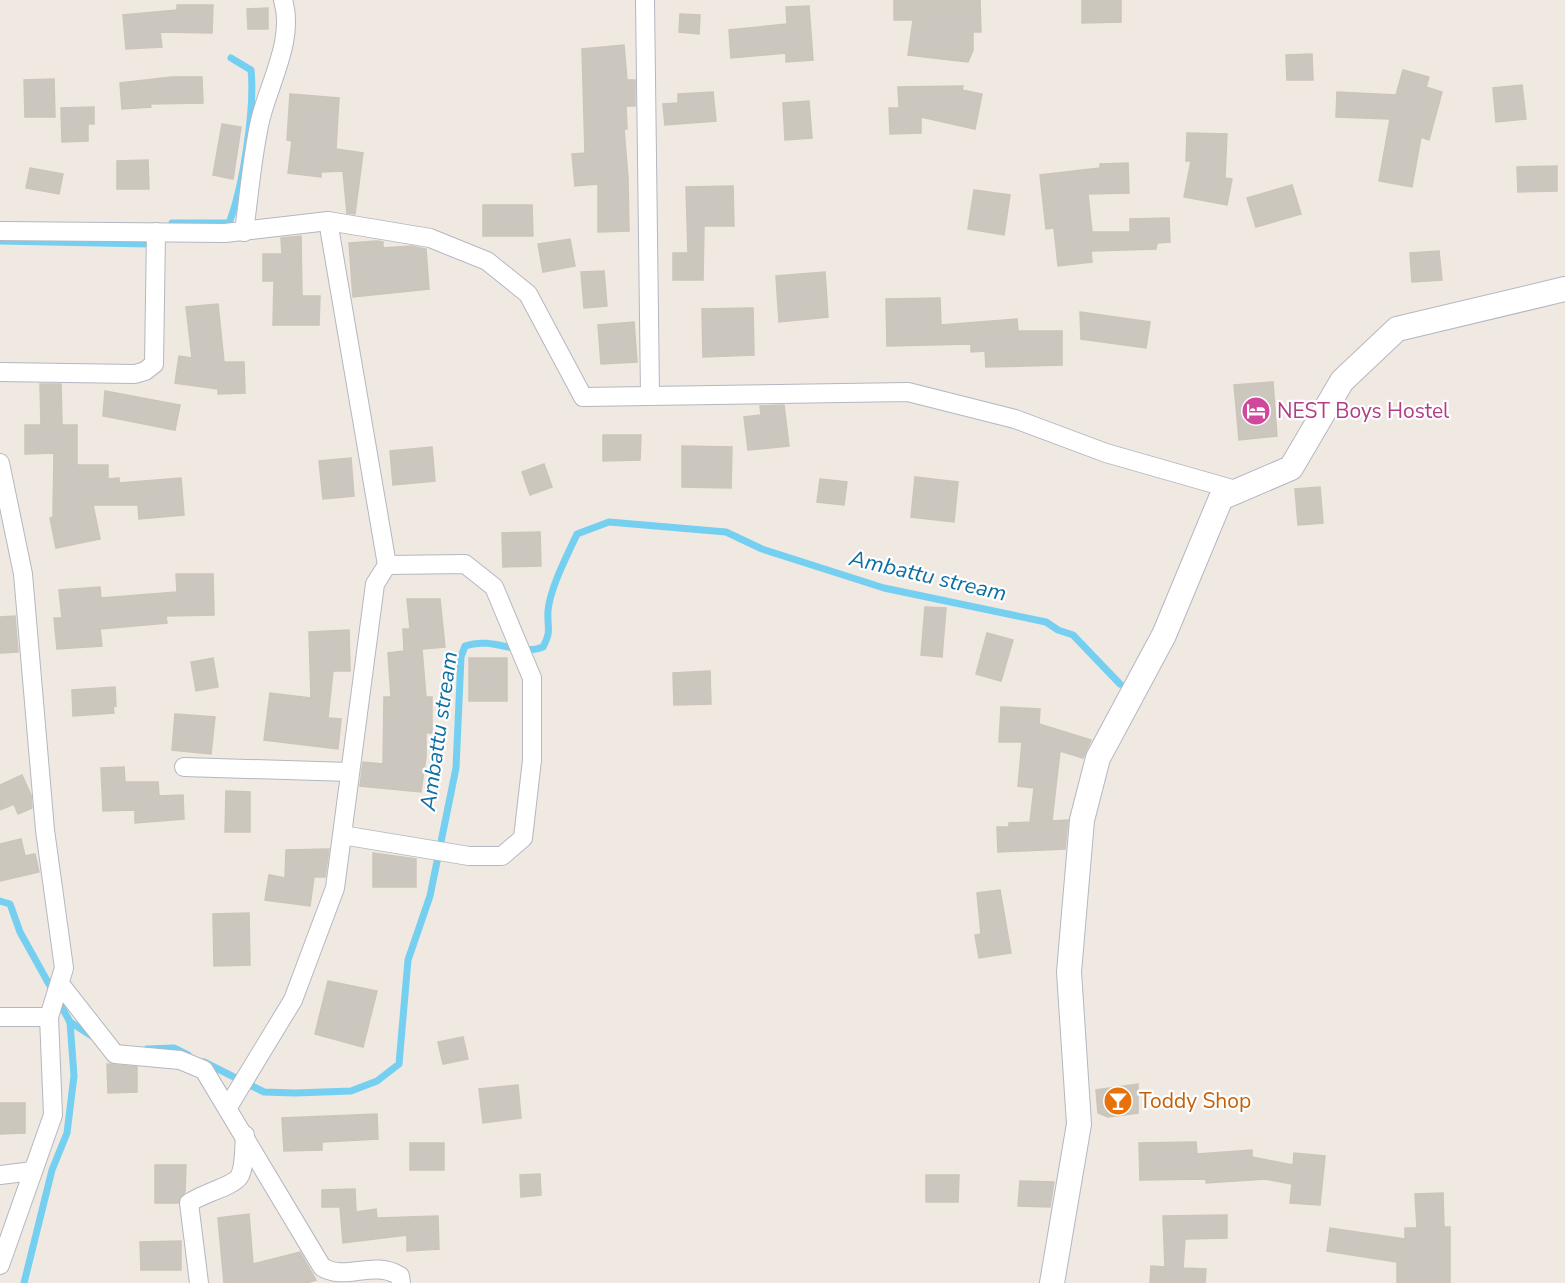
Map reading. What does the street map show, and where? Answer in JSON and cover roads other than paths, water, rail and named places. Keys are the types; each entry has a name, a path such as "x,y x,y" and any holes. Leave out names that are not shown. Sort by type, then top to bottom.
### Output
{"street":[{"path":"244,232 260,122 286,32 287,13 283,0"},
{"path":"645,0 650,395"},
{"path":"232,1101 293,1000 335,888 375,585 387,565 328,221"},
{"path":"0,231 244,232 328,221 430,238 487,261 528,294 583,397 908,392 1015,419 1106,453 1239,491"},
{"path":"0,372 135,374 146,371 154,364 156,232"},
{"path":"1052,1283 1079,1125 1069,972 1082,820 1098,758 1164,635 1221,498 1291,468 1342,381 1397,329 1565,289"},
{"path":"0,463 23,574 45,830 64,968 50,1015 53,1115 0,1265"},
{"path":"342,835 454,853 502,856 523,838 532,760 532,678 494,587 465,564 387,565"},
{"path":"184,766 350,772"},
{"path":"59,985 115,1054 180,1060 204,1070 232,1101 245,1135 322,1268 332,1273 388,1269 400,1276 401,1283"},
{"path":"0,1017 50,1015"},
{"path":"200,1283 189,1203 201,1194 233,1183 240,1176 245,1135"},
{"path":"0,1175 33,1171"}],"waterway":[{"path":"172,223 229,223 239,189 247,147 252,86 251,70 231,58"},
{"path":"0,241 149,244"},
{"name":"Ambattu stream","path":"204,1062 264,1092 295,1093 351,1091 377,1081 399,1064 408,960 430,896 456,768 461,657 465,646 475,644 486,643 525,650 543,647 548,633 548,611 552,592 577,534 609,522 726,532 762,549 884,588 1046,622 1058,630 1073,635 1120,684"},
{"name":"Ambattu stream","path":"0,901 10,904 20,932 70,1022 74,1076 67,1133 52,1170 24,1283"},
{"name":"Ambattu stream","path":"70,1022 95,1038"},
{"name":"Ambattu stream","path":"147,1049 174,1048 188,1055"}],"place":[{"name":"NEST Boys Hostel","path":"1256,411"},
{"name":"Toddy Shop","path":"1118,1101"}]}
